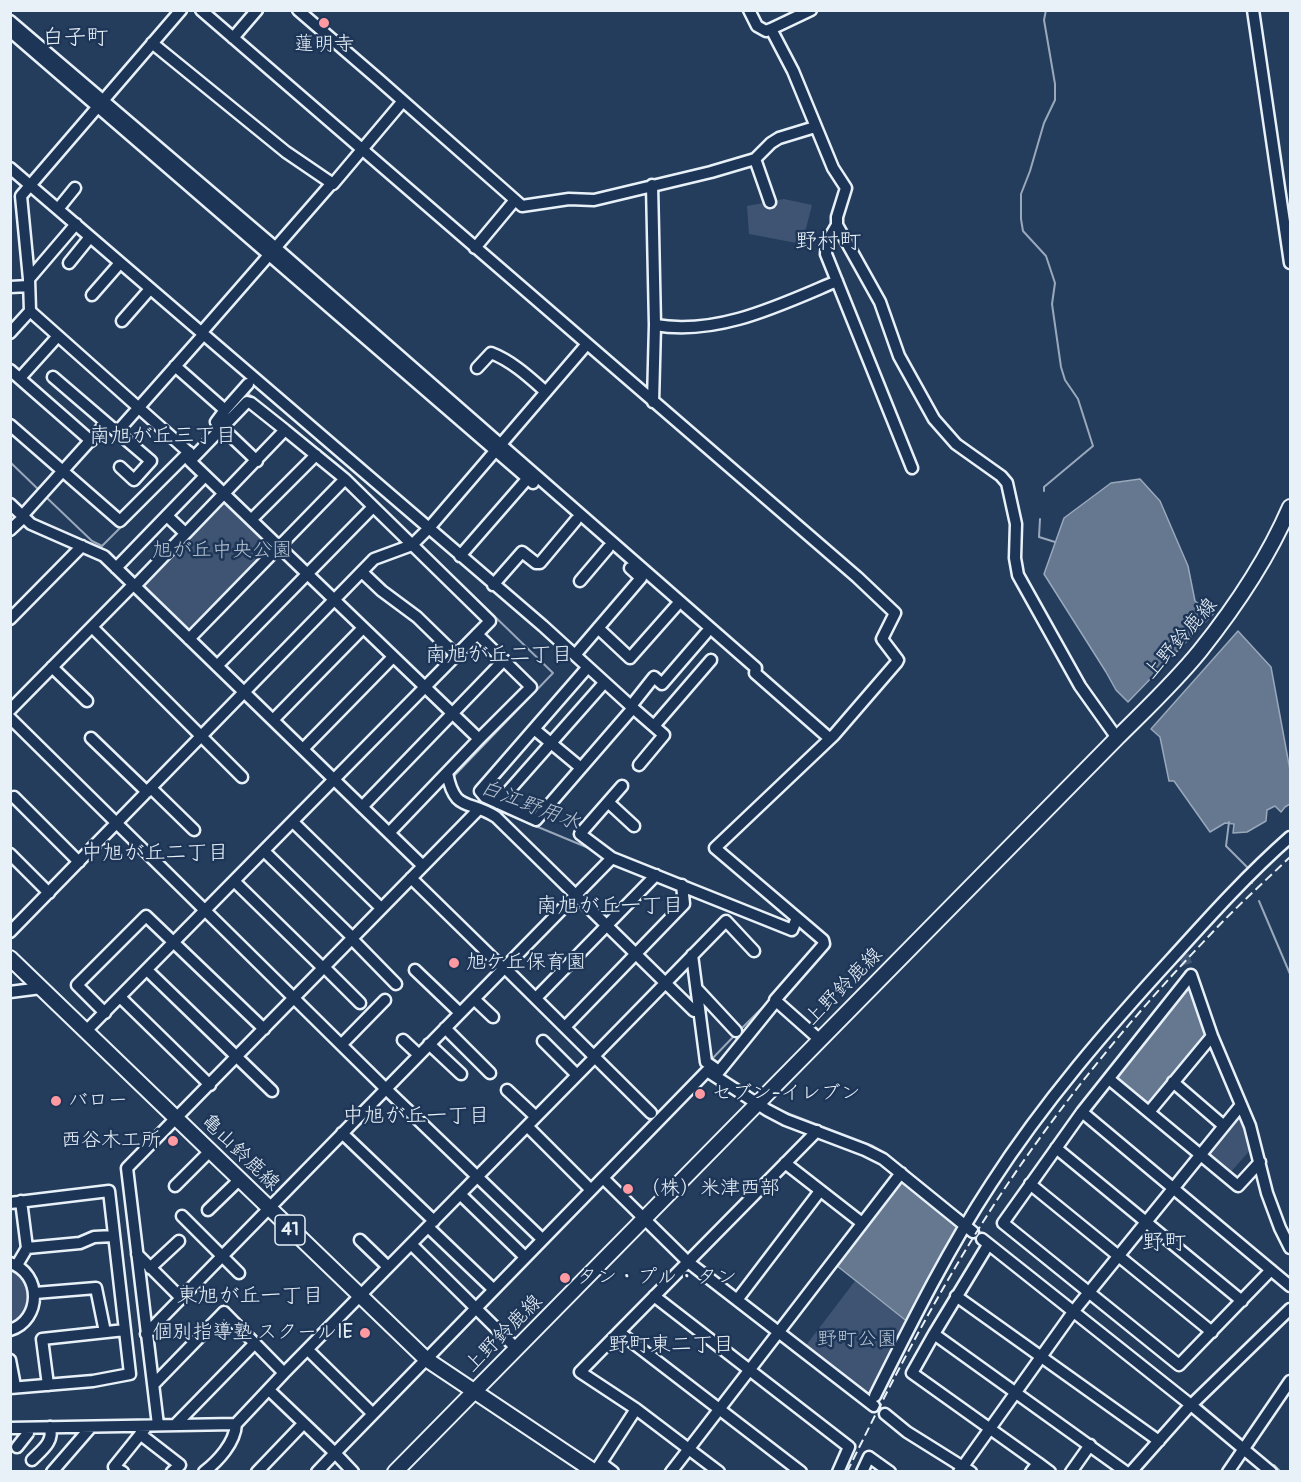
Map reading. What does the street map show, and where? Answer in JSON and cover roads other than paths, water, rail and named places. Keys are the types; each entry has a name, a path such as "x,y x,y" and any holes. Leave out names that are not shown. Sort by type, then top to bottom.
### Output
{"main road":[{"name":"上野鈴鹿線","path":"395,1472 1118,738 1198,653 1238,602 1276,540 1290,507"},
{"name":"亀山鈴鹿線","path":"10,958 359,1297 426,1359 597,1469"}],"street":[{"path":"10,333 30,311 29,283 16,203 181,10"},
{"path":"201,10 848,569 894,613 882,639 898,660 897,662 834,735 715,848 823,940 824,944 775,999 777,1001 717,1073"},
{"path":"232,38 257,10"},
{"path":"298,10 522,206 569,199 594,200 755,159 771,143 780,138 815,127"},
{"path":"749,10 757,26 766,31 812,10"},
{"path":"1253,10 1290,263"},
{"path":"10,21 100,103 498,447 829,738"},
{"path":"771,29 793,71 833,168 846,188 837,217 837,225 880,302 899,356 934,419 956,444 1001,476 1007,483 1016,525 1015,558 1018,575 1080,686 1118,738"},
{"path":"10,31 100,103"},
{"path":"152,44 286,152 332,183"},
{"path":"117,432 403,101"},
{"path":"755,159 770,202"},
{"path":"10,168 429,528 664,735 639,765"},
{"path":"652,185 655,325 653,402"},
{"path":"58,209 75,188"},
{"path":"475,248 515,200"},
{"path":"10,287 29,283 76,224"},
{"path":"837,225 825,249 912,468"},
{"path":"69,263 90,237"},
{"path":"92,296 120,263"},
{"path":"655,325 684,328 720,323 782,305 837,281"},
{"path":"122,321 150,289"},
{"path":"30,311 191,454"},
{"path":"20,378 58,336"},
{"path":"10,932 374,559 412,545 429,528 587,344"},
{"path":"477,368 491,352 513,364 546,392"},
{"path":"175,366 225,410"},
{"path":"10,370 91,441"},
{"path":"53,377 151,461 134,480 120,467"},
{"path":"220,425 225,410 248,384"},
{"path":"10,424 120,521 220,425 246,402 251,403 345,480 490,621 86,1032"},
{"path":"10,530 106,423"},
{"path":"220,425 257,460"},
{"path":"10,710 225,494 285,430"},
{"path":"498,447 528,478 641,578 575,655"},
{"path":"191,454 190,461 205,476 479,739"},
{"path":"252,519 316,455"},
{"path":"116,568 205,476"},
{"path":"460,556 528,478"},
{"path":"189,639 345,480"},
{"path":"10,504 31,524 104,556 423,866"},
{"path":"217,666 373,507"},
{"path":"166,516 185,533"},
{"path":"493,585 522,552 536,563 540,563 576,520"},
{"path":"10,619 82,546"},
{"path":"580,581 608,548"},
{"path":"362,572 382,591 417,617 456,655"},
{"path":"598,628 630,658 676,606"},
{"path":"92,627 242,777"},
{"path":"273,720 363,628"},
{"path":"587,668 480,791 485,797 536,820 632,707 654,677 662,684 705,633"},
{"path":"389,833 531,687 477,634"},
{"path":"303,749 393,657"},
{"path":"362,807 504,660"},
{"path":"654,726 711,660"},
{"path":"52,667 87,701"},
{"path":"498,804 604,682"},
{"path":"10,718 386,1089 540,1237"},
{"path":"534,729 581,768"},
{"path":"91,738 194,830"},
{"path":"447,773 452,795 462,804 481,809 496,817 694,1011 699,1011"},
{"path":"622,786 580,834 595,846 609,856 792,930 797,918"},
{"path":"14,797 79,862"},
{"path":"116,1470 148,1428 154,1384 127,1168 481,809 485,797"},
{"path":"608,802 634,826"},
{"path":"293,822 381,908"},
{"path":"1050,1472 1034,1467 990,1428 912,1373 956,1296 977,1236 991,1183 1026,1133 1082,1060 1126,1009 1247,877 1290,837"},
{"path":"264,851 353,938 396,984"},
{"path":"10,855 49,893"},
{"path":"146,1334 576,895 609,856"},
{"path":"536,998 656,875"},
{"path":"411,878 656,1118"},
{"path":"234,881 360,1003"},
{"path":"565,1027 684,904 682,885"},
{"path":"105,1012 77,985 146,916 264,1029"},
{"path":"204,1472 225,1451 237,1424 284,1373 726,921 754,951"},
{"path":"692,955 706,1062 717,1073 758,1104 786,1120 866,1150 901,1173 977,1236 1076,1309 1194,1402 1272,1472"},
{"path":"147,970 272,1091"},
{"path":"415,970 460,1013"},
{"path":"1271,1270 1179,1365 1003,1223 1082,1112 1191,975 1212,1036 1250,1126 1267,1193 1290,1248"},
{"path":"10,992 41,988"},
{"path":"696,989 736,1031"},
{"path":"120,997 210,1085"},
{"path":"474,999 493,1017"},
{"path":"342,1044 385,1000"},
{"path":"777,1001 820,1040"},
{"path":"445,1028 490,1073"},
{"path":"1149,1112 1212,1036"},
{"path":"403,1040 419,1055"},
{"path":"543,1041 577,1075"},
{"path":"429,1044 461,1074"},
{"path":"317,1472 522,1255 589,1187 603,1178 656,1118 706,1071 717,1073"},
{"path":"1109,1079 1238,1186 1260,1162"},
{"path":"1173,1083 1224,1126"},
{"path":"507,1090 536,1117"},
{"path":"885,1414 907,1432 964,1470 1015,1392 1076,1309 1240,1106"},
{"path":"1082,1112 1290,1286"},
{"path":"527,1126 589,1187"},
{"path":"719,1472 636,1409 580,1372 817,1131"},
{"path":"342,1132 491,1287"},
{"path":"1056,1148 1242,1301"},
{"path":"175,1186 210,1151"},
{"path":"786,1163 862,1223"},
{"path":"671,1472 901,1173"},
{"path":"603,1178 688,1262 778,1332 875,1401 932,1283 977,1236"},
{"path":"208,1210 239,1179"},
{"path":"1030,1184 1212,1332"},
{"path":"10,1360 12,1360 13,1387 28,1388 93,1381 130,1374 109,1191 16,1202 27,1248"},
{"path":"737,1300 820,1191"},
{"path":"460,1194 522,1255"},
{"path":"182,1216 239,1273"},
{"path":"10,1330 21,1325 29,1316 33,1306 35,1293 28,1276 14,1264 27,1248 80,1243 94,1237 114,1236"},
{"path":"360,1240 388,1267"},
{"path":"150,1268 179,1241"},
{"path":"411,1244 517,1349"},
{"path":"137,1254 181,1298"},
{"path":"35,1293 96,1288 105,1332"},
{"path":"654,1296 849,1447 838,1472"},
{"path":"956,1296 1159,1441"},
{"path":"934,1334 1129,1472 1194,1402 1290,1309"},
{"path":"154,1384 224,1312 284,1373"},
{"path":"48,1385 42,1339 125,1330"},
{"path":"619,1332 801,1472"},
{"path":"175,1425 255,1343"},
{"path":"308,1350 372,1413"},
{"path":"1228,1472 1290,1381"},
{"path":"269,1390 353,1472"},
{"path":"614,1472 597,1469 636,1409"},
{"path":"10,1428 148,1428 237,1424"},
{"path":"257,1472 303,1424"},
{"path":"32,1460 50,1440 52,1436 50,1427"},
{"path":"52,1472 91,1427"},
{"path":"17,1447 28,1433 28,1428"},
{"path":"148,1428 180,1465 172,1472"},
{"path":"1071,1472 1090,1445"},
{"path":"862,1472 869,1457 890,1472"}],"waterway":[{"path":"1044,491 1044,487 1093,446 1078,399 1065,380 1061,367 1052,304 1055,283 1046,256 1023,231 1021,219 1021,194 1044,123 1055,100 1055,84 1044,20 1046,10"},
{"name":"白江野用水","path":"244,399 249,394 338,465 413,537"},
{"name":"白江野用水","path":"10,462 40,491"},
{"name":"白江野用水","path":"46,497 92,541 102,546 123,525"},
{"path":"1040,519 1039,537 1055,542"},
{"name":"白江野用水","path":"420,544 553,673 453,777"},
{"name":"白江野用水","path":"461,795 591,849"},
{"path":"1229,822 1226,846 1247,867"},
{"path":"1259,901 1290,974"},
{"name":"白江野用水","path":"770,998 774,993"},
{"name":"白江野用水","path":"739,1031 768,1002"},
{"name":"白江野用水","path":"710,1061 735,1035"},
{"name":"白江野用水","path":"603,1171 705,1065"},
{"path":"723,1075 750,1091"},
{"path":"774,1108 873,1146 885,1153 964,1217"},
{"path":"992,1241 1074,1304"},
{"path":"1080,1309 1193,1399"},
{"name":"白江野用水","path":"429,1349 444,1334"},
{"name":"白江野用水","path":"374,1405 418,1361"},
{"path":"1198,1402 1237,1435"},
{"name":"白江野用水","path":"336,1444 365,1415"},
{"path":"1274,1465 1281,1472"}],"tunnel":[{"path":"1184,955 1191,975"}],"railway":[{"path":"847,1472 943,1288 986,1217 1032,1150 1079,1086 1155,994 1219,926 1290,857"}],"place":[{"name":"蓮明寺","path":"324,23"},
{"name":"旭ケ丘保育園","path":"454,963"},
{"name":"セブン-イレブン","path":"700,1094"},
{"name":"バロー","path":"56,1101"},
{"name":"西谷木工所","path":"173,1141"},
{"name":"（株）米津西部","path":"628,1189"},
{"name":"タン・プル・タン","path":"565,1278"},
{"name":"個別指導塾 スクールIE","path":"365,1333"}],"district":[{"name":"白子町","path":"75,38"},
{"name":"野村町","path":"828,242"},
{"name":"南旭が丘三丁目","path":"163,437"},
{"name":"南旭が丘二丁目","path":"499,656"},
{"name":"中旭が丘二丁目","path":"155,854"},
{"name":"南旭が丘一丁目","path":"610,907"},
{"name":"中旭が丘一丁目","path":"416,1117"},
{"name":"野町","path":"1164,1243"},
{"name":"東旭が丘一丁目","path":"250,1297"},
{"name":"野町東二丁目","path":"671,1346"}],"park label":[{"name":"旭が丘中央公園","path":"222,551"},
{"name":"野町公園","path":"857,1340"}]}
